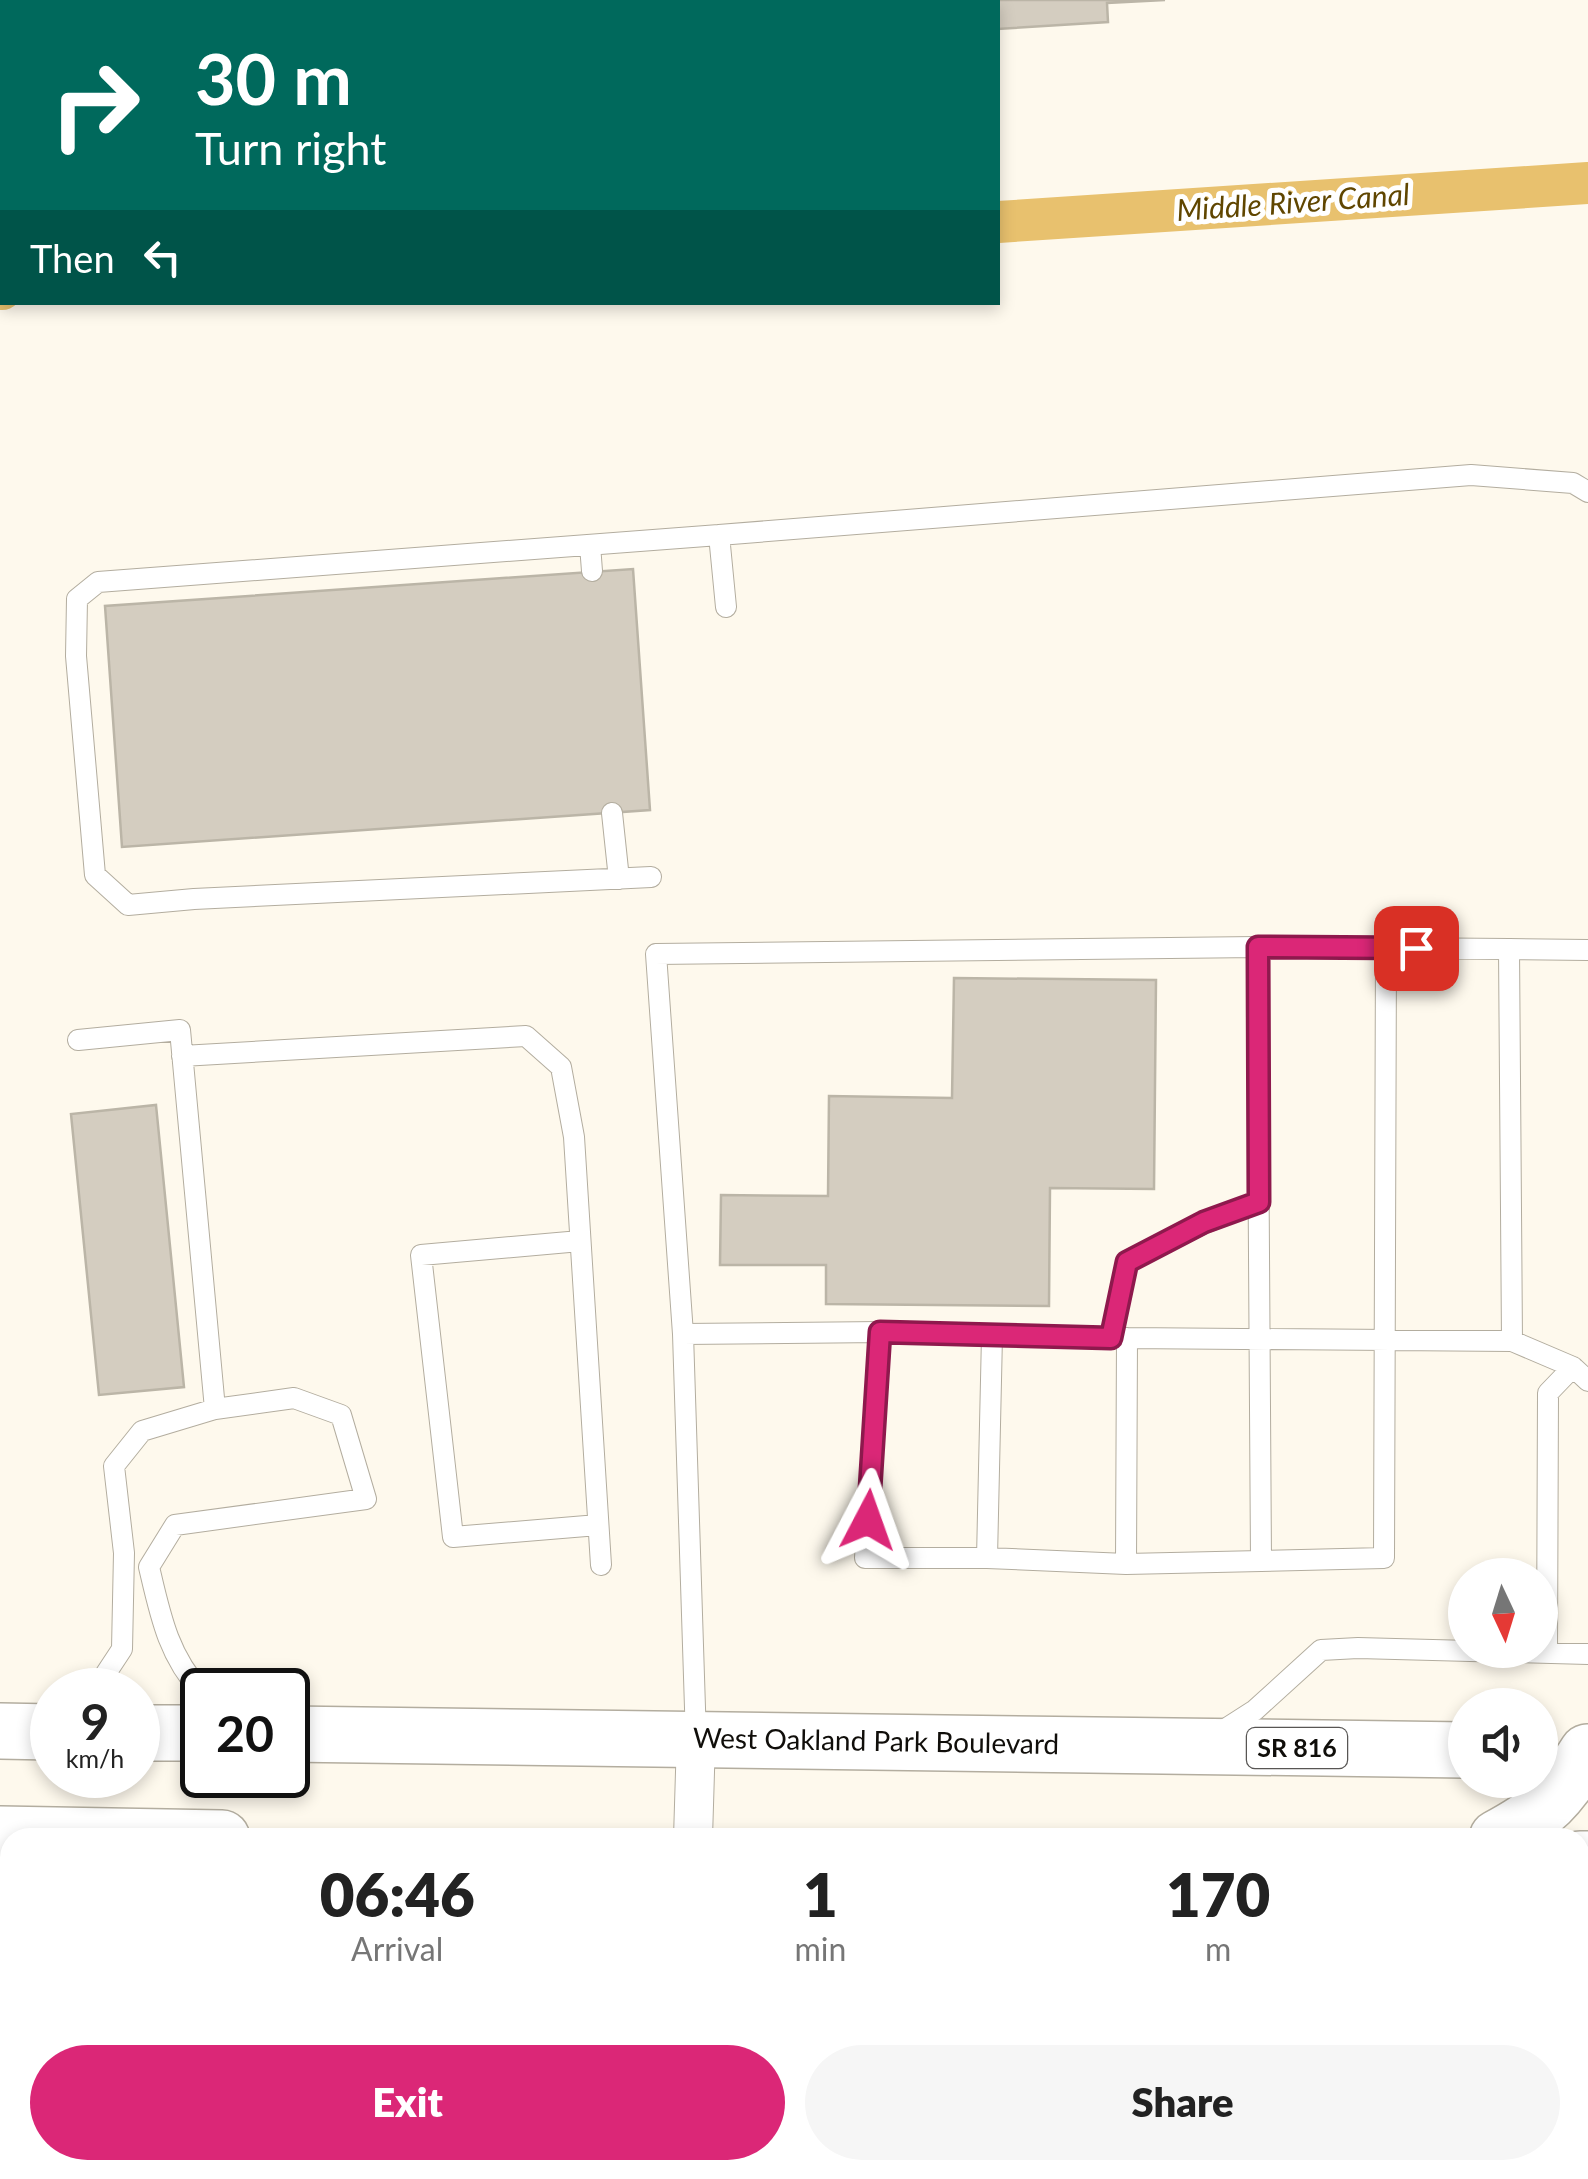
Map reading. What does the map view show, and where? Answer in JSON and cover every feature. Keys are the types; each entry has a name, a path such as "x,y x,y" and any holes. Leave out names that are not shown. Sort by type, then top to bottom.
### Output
{"main road":[{"path":"0,1731 30,1732"},
{"name":"West Oakland Park Boulevard","path":"310,1734 1448,1750"},
{"path":"1558,1751 1588,1751"},
{"path":"1515,1828 1558,1797 1588,1751"}],"street":[{"path":"693,1828 696,1739"}],"lane":[{"path":"651,878 194,898 128,905 95,875 76,656 77,599 98,582 1470,475 1573,483 1588,492"},
{"path":"718,535 726,607"},
{"path":"590,545 592,572"},
{"path":"612,813 618,879"},
{"path":"1258,947 1261,1561"},
{"path":"696,1739 683,1334 656,954 1258,947 1588,950"},
{"path":"880,1332 865,1558 1126,1564 1384,1558 1386,948"},
{"path":"1508,949 1512,1341"},
{"path":"78,1040 180,1030 215,1410"},
{"path":"182,1056 526,1036 562,1067 574,1137 601,1564"},
{"path":"1126,1564 1119,1338 1127,1262 1204,1222 1259,1202"},
{"path":"580,1241 421,1255 453,1537 598,1525"},
{"path":"683,1334 880,1332 1512,1341 1580,1374"},
{"path":"987,1558 992,1336"},
{"path":"1548,1558 1548,1393 1580,1374"},
{"path":"109,1668 122,1649 124,1553 114,1466 142,1431 215,1410 294,1398 341,1415 366,1499 175,1525 149,1567 164,1634 183,1668"},
{"path":"1200,1746 1255,1710 1321,1650 1448,1650"},
{"path":"1558,1653 1588,1654"}],"building":[{"path":"1000,0 1165,0 1107,3 1108,22 1000,29"},
{"path":"633,569 650,810 122,847 105,606"},
{"path":"954,978 1156,980 1154,1189 1050,1188 1049,1306 826,1304 826,1265 720,1265 721,1195 828,1196 829,1096 952,1098"},
{"path":"156,1105 184,1387 99,1395 71,1114"}],"waterway":[{"name":"Middle River Canal","path":"1000,222 1588,183"}],"route":[{"path":"868,1520 880,1332 1111,1338 1127,1262 1204,1222 1259,1202 1258,947 1416,948"}]}
